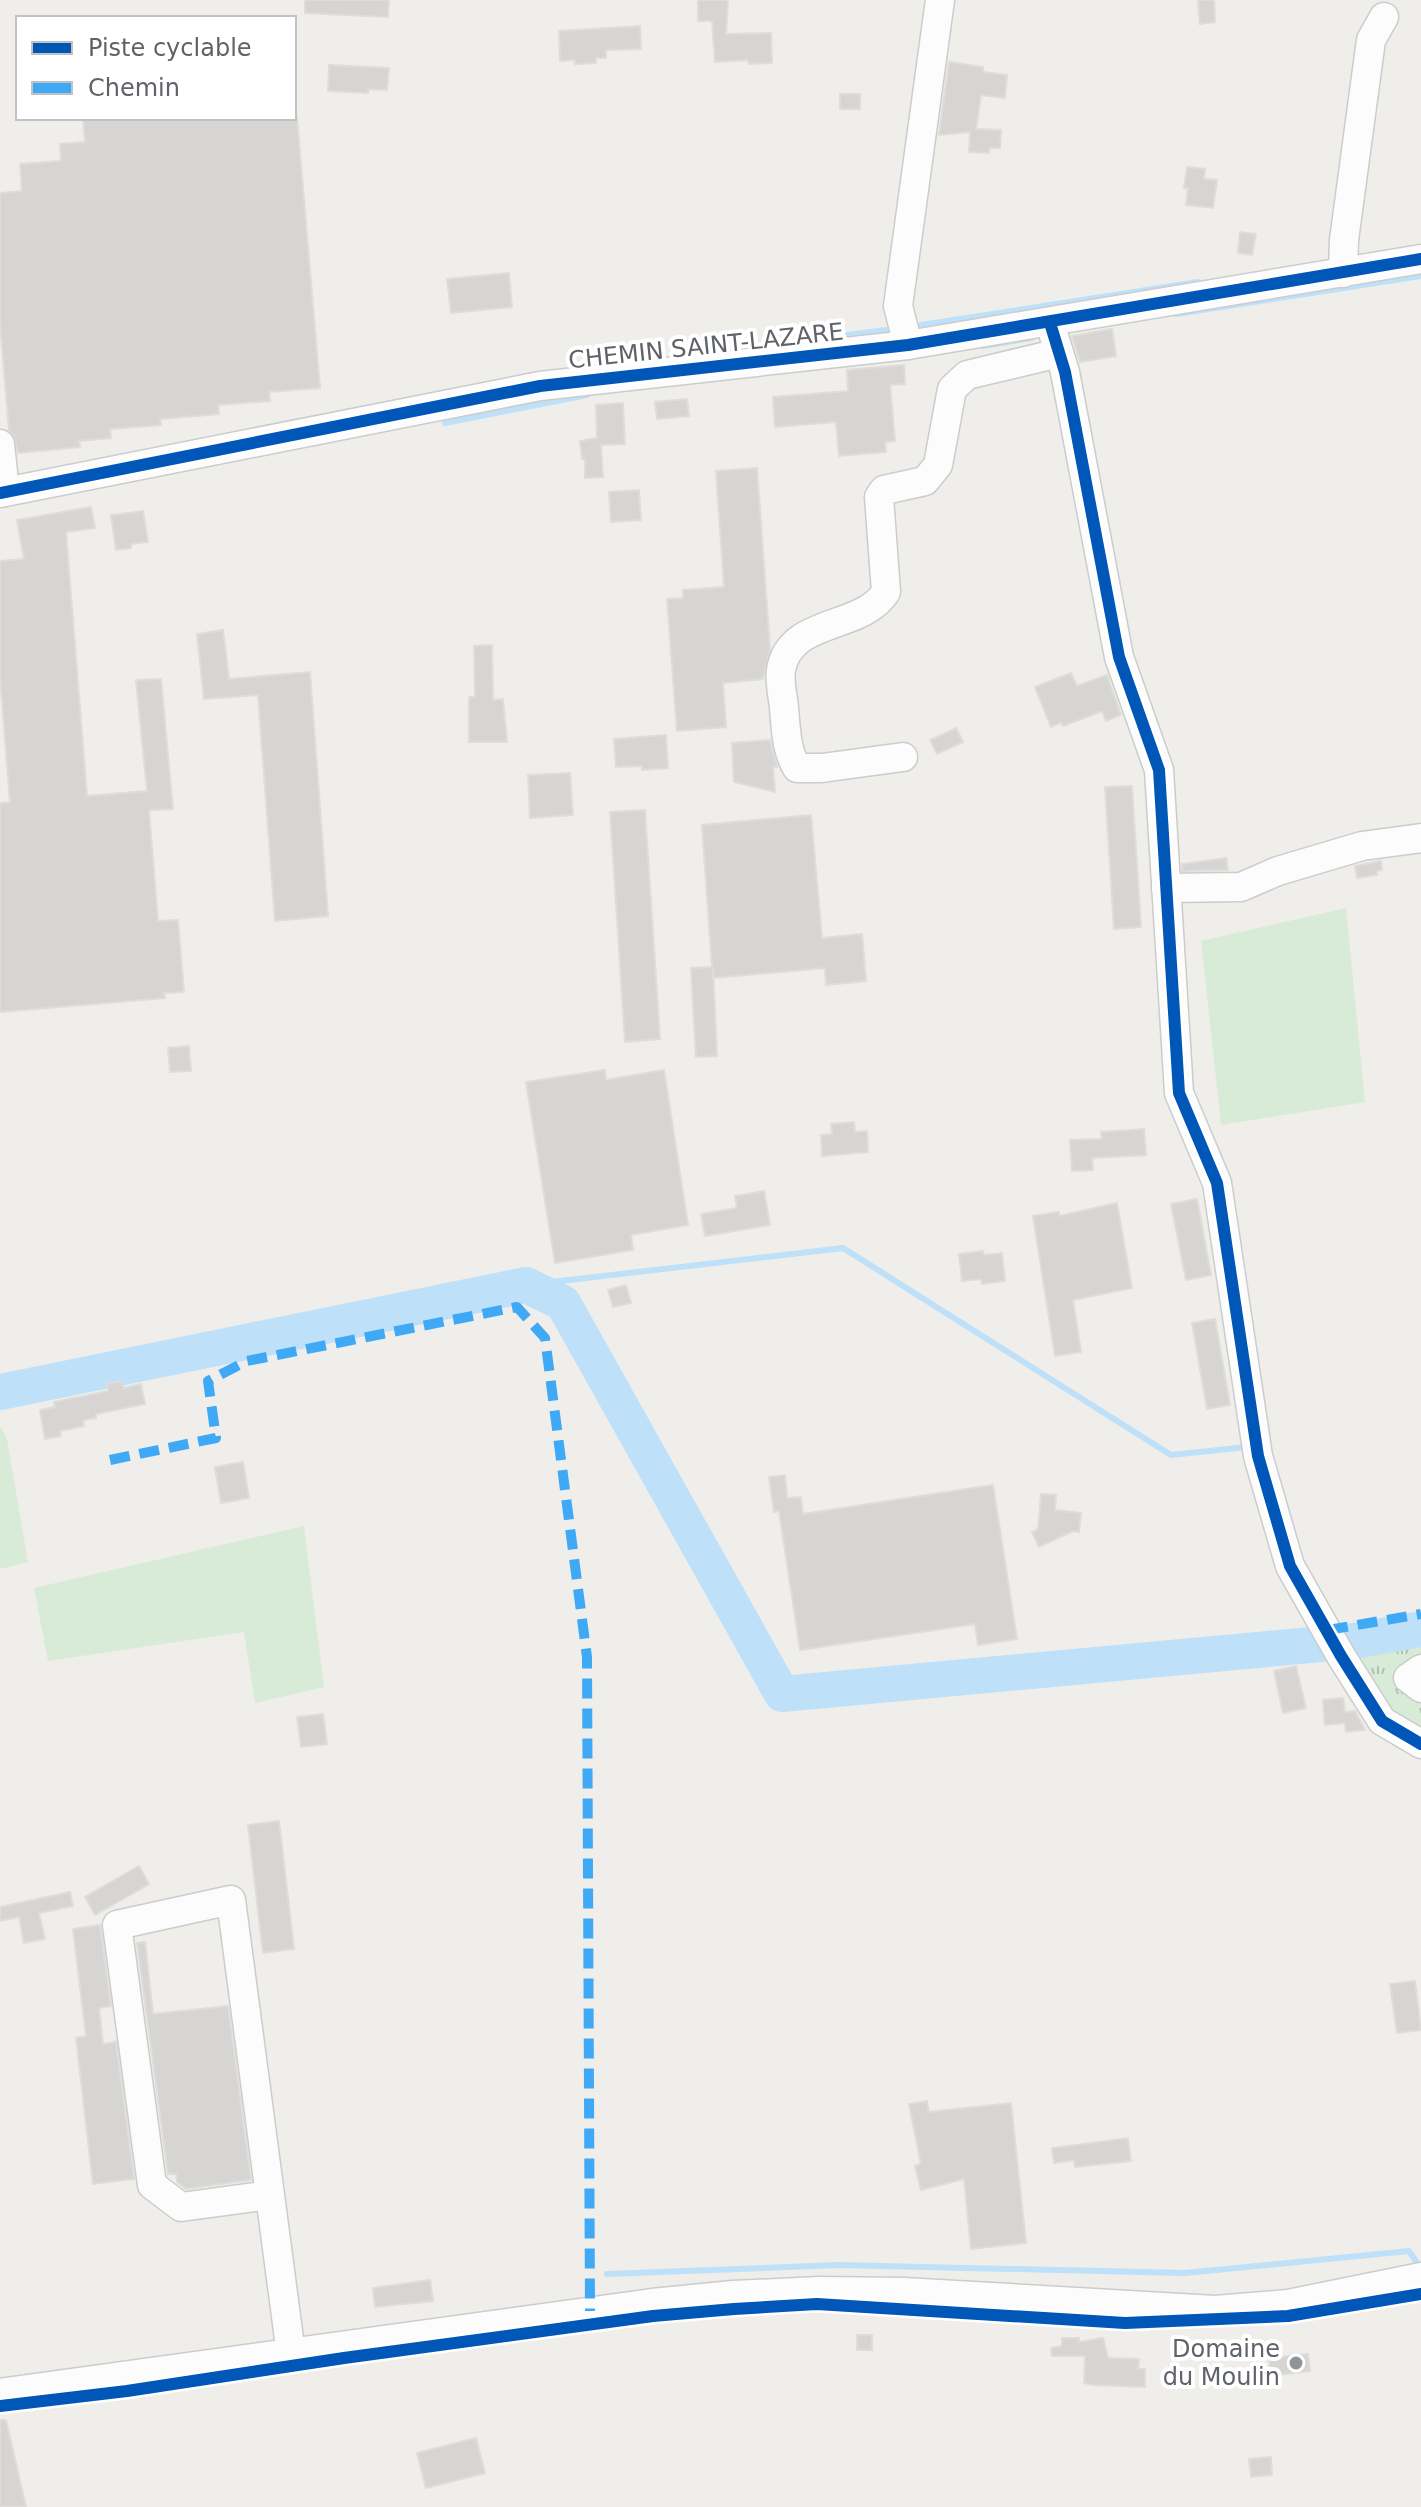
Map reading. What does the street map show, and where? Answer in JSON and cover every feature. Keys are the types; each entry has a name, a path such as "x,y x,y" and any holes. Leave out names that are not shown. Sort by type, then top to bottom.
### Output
{"street":[{"path":"908,345 898,306 940,0"},
{"path":"1344,264 1371,40 1384,17"},
{"name":"CHEMIN SAINT-LAZARE","path":"3,487 540,386 908,345 1050,323 1344,264 1421,259"},
{"path":"1050,323 1065,372 1119,657 1159,770 1179,1093 1217,1183 1258,1456 1290,1566 1382,1721 1421,1744"},
{"path":"903,757 822,768 797,768 789,756 780,673 785,657 797,641 809,633 865,611 881,600 886,592 879,497 884,490 925,481 938,465 952,389 967,375 1059,353"},
{"path":"0,444 3,487"},
{"path":"1166,888 1241,887 1278,871 1362,846 1421,838"},
{"path":"1421,1669 1408,1678 1421,1688"},
{"path":"270,2195 181,2207 152,2185 117,1925 231,1900 270,2195 291,2354"},
{"path":"0,2393 652,2303 733,2295 819,2291 904,2292 1215,2310 1288,2304 1421,2277"}],"green space":[{"path":"1346,908 1365,1102 1221,1125 1201,941"},
{"path":"0,1426 7,1439 28,1562 0,1569"},
{"path":"304,1526 324,1687 255,1703 244,1632 48,1661 34,1588"},
{"path":"1421,1641 1421,1735 1373,1695 1358,1652"}],"building":[{"path":"305,0 389,0 388,17 305,13"},
{"path":"698,0 728,0 726,34 771,33 772,63 749,64 748,60 715,62 712,21 698,21"},
{"path":"1198,0 1214,0 1215,22 1200,24"},
{"path":"640,26 641,49 606,50 606,58 596,58 596,63 560,61 559,31"},
{"path":"949,62 983,67 983,72 1007,75 1005,98 981,95 976,129 1001,130 1000,148 990,148 989,153 969,152 970,132 939,135"},
{"path":"329,65 389,68 387,90 368,89 368,93 328,91"},
{"path":"840,94 860,94 860,109 840,109"},
{"path":"297,118 320,388 269,392 270,401 218,405 219,414 160,419 161,425 110,429 111,438 79,441 80,447 18,453 14,435 9,430 0,323 0,193 22,191 20,164 61,161 60,144 85,142 83,120"},
{"path":"1187,167 1205,169 1204,179 1217,180 1213,208 1186,205 1188,188 1184,188"},
{"path":"1240,232 1256,234 1252,255 1238,253"},
{"path":"509,273 512,307 451,313 447,279"},
{"path":"1112,329 1116,356 1080,362 1072,336"},
{"path":"904,365 905,384 890,385 895,441 885,442 886,452 839,456 836,422 775,427 773,397 848,391 847,370"},
{"path":"687,399 689,416 657,419 655,402"},
{"path":"623,403 625,444 601,445 603,477 585,478 585,459 582,459 580,441 597,438 596,405"},
{"path":"757,468 770,649 763,679 723,683 726,727 677,731 667,599 683,598 683,590 724,587 716,471"},
{"path":"639,490 641,520 611,522 609,492"},
{"path":"91,507 95,528 66,532 87,796 147,791 136,680 161,679 173,809 149,810 158,921 178,920 184,992 164,993 165,998 0,1012 0,803 10,802 0,677 0,561 24,559 17,520"},
{"path":"143,511 148,542 116,550 111,515"},
{"path":"223,630 229,679 310,672 328,916 275,921 258,695 204,699 197,634"},
{"path":"492,645 493,700 503,699 507,742 469,742 469,697 475,697 474,646"},
{"path":"1071,673 1077,686 1107,675 1121,715 1106,721 1102,711 1063,726 1061,722 1051,727 1035,687"},
{"path":"956,728 963,742 937,754 930,740"},
{"path":"666,735 668,768 642,770 642,766 616,767 614,739"},
{"path":"770,740 777,767 773,767 775,792 734,782 732,743"},
{"path":"570,773 573,815 530,818 528,775"},
{"path":"1132,786 1141,927 1114,929 1105,787"},
{"path":"645,810 660,1039 625,1042 610,812"},
{"path":"811,815 822,938 862,934 866,981 826,985 825,968 713,978 717,1056 696,1057 691,968 712,967 702,825"},
{"path":"1226,858 1228,870 1182,871 1182,864"},
{"path":"1381,861 1382,870 1377,871 1377,875 1357,878 1355,866"},
{"path":"189,1046 191,1071 170,1072 168,1048"},
{"path":"605,1070 606,1080 664,1070 688,1225 631,1235 633,1250 555,1263 526,1082"},
{"path":"854,1122 855,1132 867,1131 868,1152 822,1156 821,1135 832,1134 831,1124"},
{"path":"1144,1129 1146,1155 1092,1158 1093,1170 1072,1171 1070,1140 1102,1139 1101,1132"},
{"path":"764,1191 770,1225 705,1236 701,1214 737,1208 735,1196"},
{"path":"1197,1199 1211,1275 1186,1280 1171,1204"},
{"path":"1117,1203 1132,1288 1073,1300 1081,1352 1055,1356 1033,1216 1059,1212 1059,1216"},
{"path":"983,1251 984,1255 1002,1253 1005,1281 982,1284 981,1279 962,1281 959,1254"},
{"path":"626,1285 631,1303 613,1307 608,1290"},
{"path":"1215,1319 1230,1405 1207,1409 1192,1323"},
{"path":"122,1381 124,1388 141,1384 145,1404 96,1414 96,1418 83,1420 84,1426 60,1431 61,1436 45,1439 40,1410 55,1407 54,1402 108,1391 107,1384"},
{"path":"243,1462 249,1498 221,1503 215,1467"},
{"path":"785,1475 787,1498 801,1497 803,1514 993,1485 1017,1639 978,1645 975,1624 800,1650 779,1511 774,1512 769,1477"},
{"path":"1041,1494 1056,1495 1055,1510 1081,1513 1079,1532 1073,1531 1039,1547 1032,1532 1038,1529"},
{"path":"1296,1666 1306,1708 1283,1713 1274,1671"},
{"path":"1343,1698 1345,1712 1355,1711 1365,1730 1346,1732 1345,1723 1325,1725 1323,1700"},
{"path":"323,1714 327,1744 301,1747 297,1717"},
{"path":"279,1821 294,1949 263,1953 248,1825"},
{"path":"139,1866 149,1884 95,1915 85,1897"},
{"path":"70,1892 73,1906 39,1913 45,1939 24,1943 19,1917 0,1921 0,1907"},
{"path":"100,1925 111,2006 99,2008 103,2044 116,2042 134,2179 93,2184 76,2038 86,2036 73,1929"},
{"path":"145,1942 153,2014 228,2006 251,2180 186,2189 177,2182 176,2174 168,2174 137,1943"},
{"path":"1415,1981 1421,2030 1397,2033 1390,1984"},
{"path":"927,2101 929,2112 1011,2103 1026,2243 971,2249 964,2179 921,2190 915,2166 921,2164 909,2104"},
{"path":"1128,2138 1131,2161 1075,2167 1074,2160 1054,2163 1052,2148"},
{"path":"430,2280 433,2301 375,2307 373,2288"},
{"path":"857,2335 872,2335 872,2350 857,2350"},
{"path":"1062,2338 1079,2338 1079,2342 1103,2338 1108,2358 1139,2359 1138,2369 1145,2369 1145,2387 1084,2383 1085,2356 1052,2356 1051,2348 1062,2346"},
{"path":"1308,2354 1310,2371 1271,2376 1269,2358"},
{"path":"0,2420 6,2420 26,2507 0,2507"},
{"path":"476,2438 485,2473 426,2488 417,2453"},
{"path":"1271,2457 1272,2475 1251,2477 1249,2459"}],"waterway":[{"path":"1176,314 1421,276"},
{"path":"921,325 1198,282"},
{"path":"704,354 886,330"},
{"path":"983,346 1031,338"},
{"path":"445,423 587,395"},
{"path":"526,1285 843,1248 1171,1455 1247,1447"},
{"path":"0,1392 526,1285 563,1303 782,1694 1354,1641 1421,1629"},
{"path":"607,2274 838,2265 1185,2273 1409,2251 1417,2263"}],"marked path":[{"path":"110,1460 216,1438 208,1381 247,1361 517,1307 545,1338 587,1657 590,2311"},
{"path":"1328,1630 1421,1614"}],"cycle path":[{"path":"0,493 540,386 908,345 1421,259"},
{"path":"1050,323 1065,372 1119,657 1159,770 1179,1093 1217,1183 1258,1456 1290,1566 1382,1721 1421,1744"},
{"path":"0,2406 127,2391 653,2316 734,2309 817,2304 1125,2323 1288,2316 1421,2294"}],"place":[{"name":"Domaine du Moulin","path":"1296,2363"}]}
